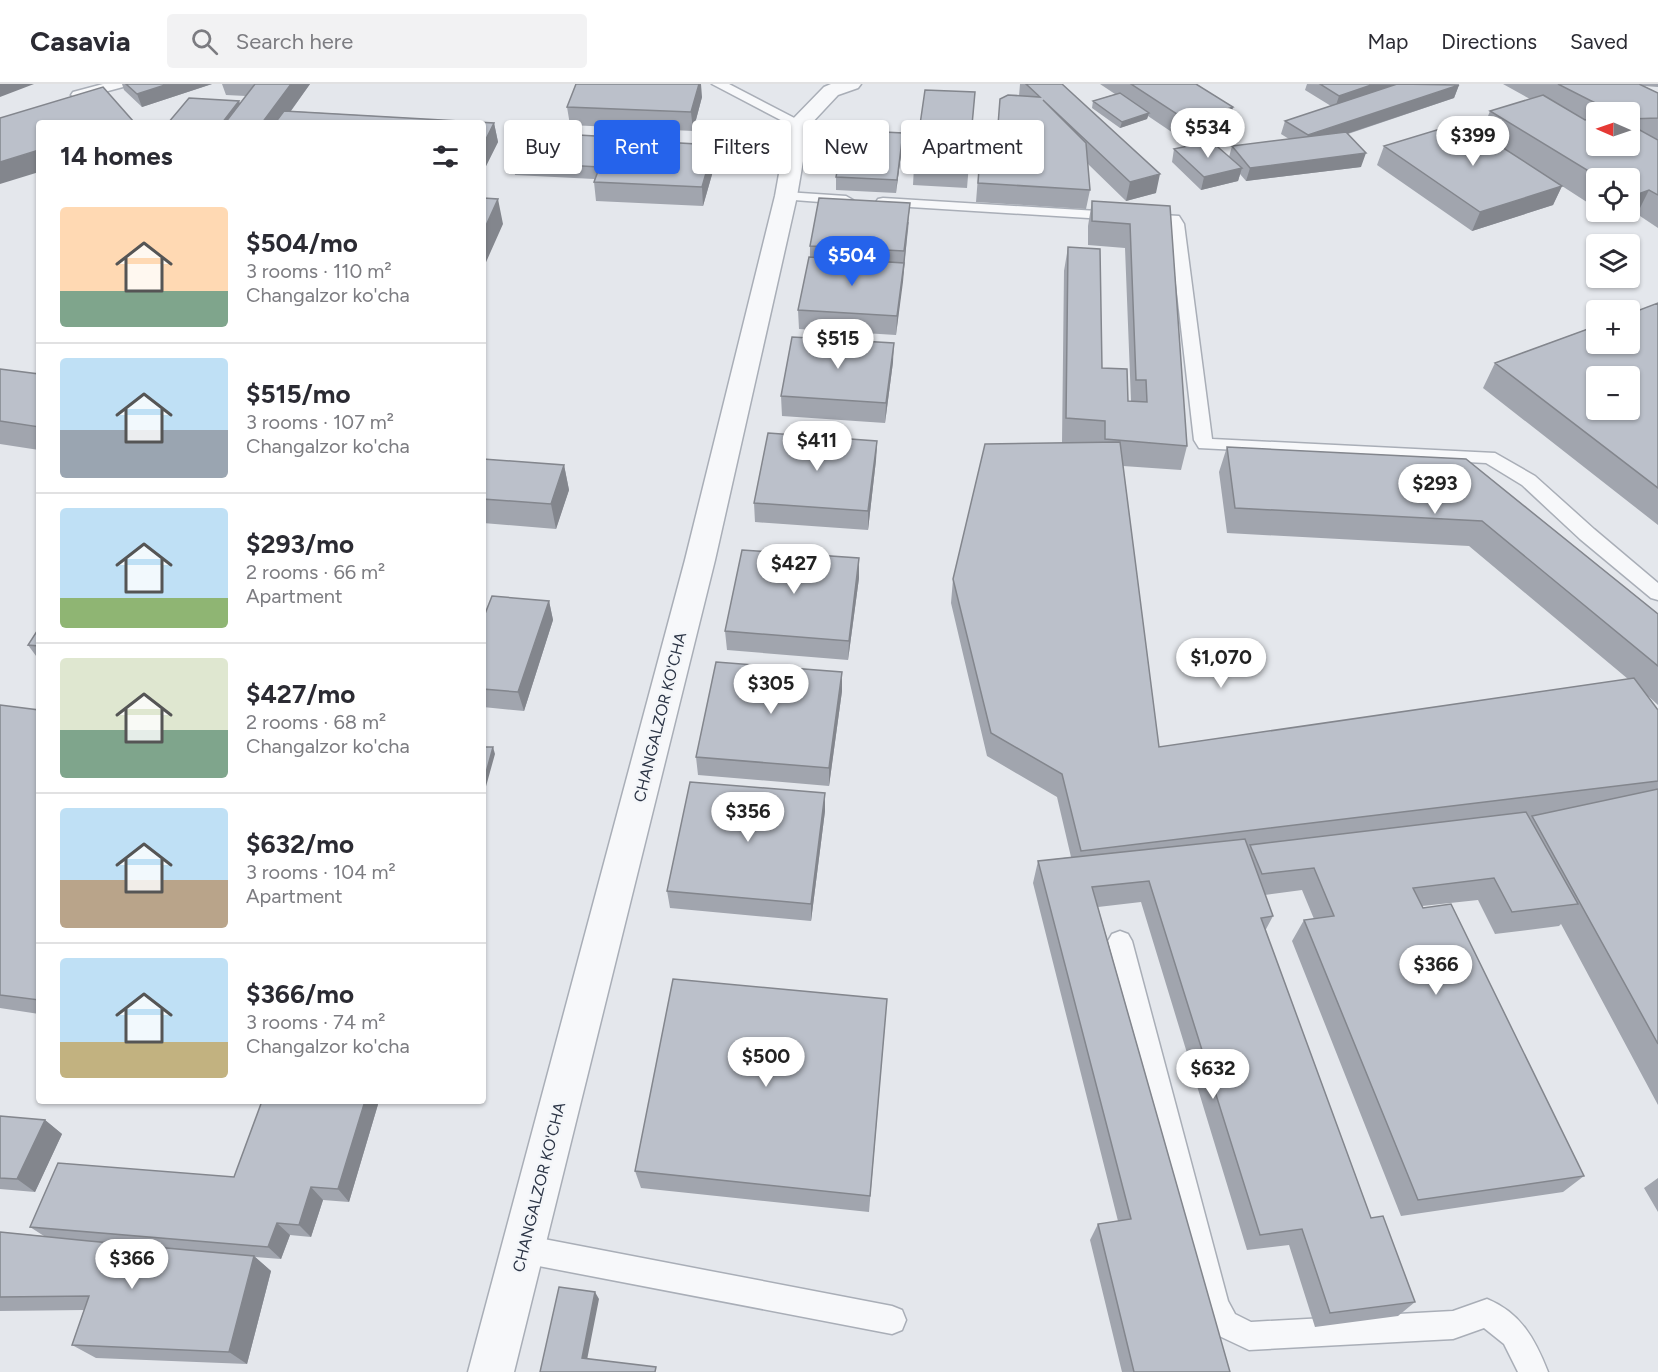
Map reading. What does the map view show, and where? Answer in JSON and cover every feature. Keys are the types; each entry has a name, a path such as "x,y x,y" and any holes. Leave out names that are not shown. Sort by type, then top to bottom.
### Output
{"street":[{"path":"799,124 831,91 851,84"},
{"name":"CHANGALZOR KO'CHA","path":"491,1372 700,561 786,196 799,124"}],"lane":[{"path":"77,96 118,84"},
{"path":"719,84 799,124"},
{"path":"786,196 1174,219 1177,224 1205,444 1382,453 1444,453 1489,458 1505,463 1658,593"},
{"path":"1120,941 1215,1306 1225,1324 1249,1336 1453,1325 1487,1313 1514,1334 1534,1372"},
{"path":"523,1249 892,1320"}],"building":[{"path":"126,84 168,84 137,94"},
{"path":"255,84 291,84 264,120 227,120"},
{"path":"576,84 699,84 691,112 567,107"},
{"path":"1026,84 1062,84 1160,174 1130,182 1043,100 1086,143 1090,190 978,183 979,174 1044,174 1044,120 998,120 1000,99 1008,95 1040,97"},
{"path":"1131,84 1196,84 1233,107 1189,122"},
{"path":"1320,84 1374,84 1339,96"},
{"path":"1397,84 1459,85 1308,135 1285,121"},
{"path":"1558,84 1639,84 1658,93 1658,118 1640,119 1640,102 1593,102"},
{"path":"103,87 132,120 36,120 36,151 0,162 0,118"},
{"path":"925,90 975,92 972,120 921,120"},
{"path":"1120,93 1149,113 1122,122 1093,101"},
{"path":"1543,95 1586,120 1586,156 1640,156 1640,130 1658,140 1658,195 1649,190 1640,193 1640,168 1586,169 1490,111"},
{"path":"189,98 239,101 224,120 171,120"},
{"path":"284,111 442,120 277,120"},
{"path":"1463,122 1562,186 1480,212 1384,146"},
{"path":"486,123 494,123 486,139"},
{"path":"889,132 901,133 897,180 836,177 837,174 889,174"},
{"path":"1346,132 1366,153 1250,168 1232,146"},
{"path":"582,135 594,136 594,167 582,166"},
{"path":"1211,141 1242,168 1204,177 1174,149"},
{"path":"680,143 692,144 692,174 706,174 702,187 594,182 597,174 680,174"},
{"path":"486,198 498,199 486,225"},
{"path":"819,198 910,203 904,251 810,246"},
{"path":"1092,201 1170,206 1187,446 1105,439 1105,421 1066,418 1068,247 1100,249 1102,368 1127,369 1128,401 1147,402 1146,380 1136,380 1130,224 1092,221"},
{"path":"809,257 904,263 897,316 798,310"},
{"path":"1658,303 1658,488 1495,363 1586,330 1586,354 1640,354 1640,310"},
{"path":"792,337 894,343 886,403 781,396"},
{"path":"0,369 36,374 36,427 0,421"},
{"path":"768,433 877,441 868,511 754,503"},
{"path":"1120,442 1159,747 1634,678 1658,710 1658,781 1081,851 1062,774 991,733 953,579 985,444"},
{"path":"1227,447 1466,459 1658,614 1658,666 1482,521 1235,508"},
{"path":"486,459 564,465 551,504 486,499"},
{"path":"742,550 859,558 849,641 725,631"},
{"path":"492,596 549,601 518,692 486,689 486,611"},
{"path":"36,633 36,646 28,645"},
{"path":"716,662 842,672 829,768 696,757"},
{"path":"0,705 36,710 36,1000 0,995"},
{"path":"486,747 493,747 486,773"},
{"path":"690,782 825,793 811,904 667,891"},
{"path":"1658,789 1658,1044 1532,816"},
{"path":"1526,812 1578,904 1512,912 1494,878 1413,888 1423,908 1451,904 1584,1176 1418,1200 1304,920 1334,916 1314,868 1262,874 1250,845"},
{"path":"1245,839 1273,916 1261,918 1371,1218 1383,1216 1415,1302 1330,1313 1302,1229 1260,1235 1149,881 1092,887 1230,1372 1134,1372 1098,1224 1131,1219 1038,861"},
{"path":"673,979 887,999 870,1196 635,1171"},
{"path":"261,1104 364,1104 338,1189 311,1187 299,1225 277,1223 268,1247 30,1227 58,1163 234,1177"},
{"path":"0,1116 45,1120 17,1179 0,1178"},
{"path":"0,1232 254,1256 229,1352 72,1345 89,1296 0,1297"},
{"path":"559,1287 595,1292 582,1358 656,1367 655,1372 540,1372"}]}
